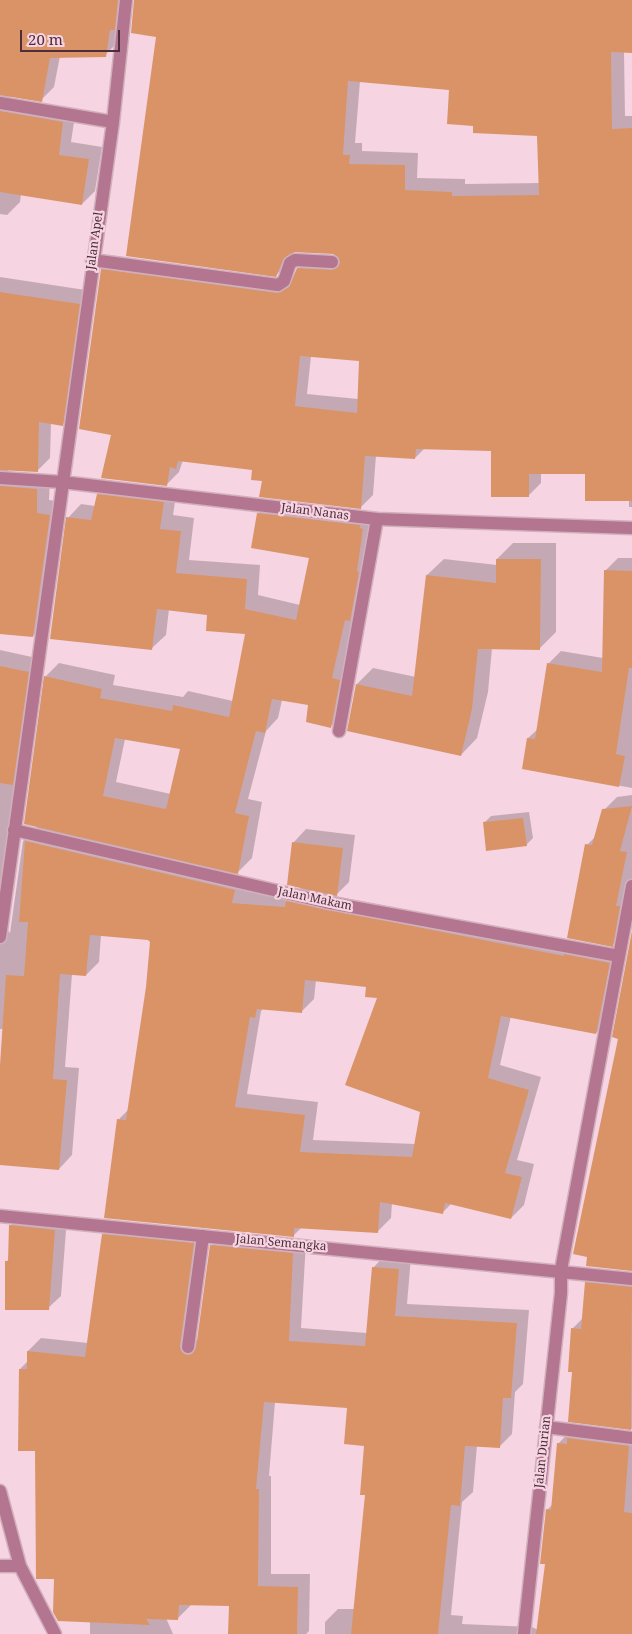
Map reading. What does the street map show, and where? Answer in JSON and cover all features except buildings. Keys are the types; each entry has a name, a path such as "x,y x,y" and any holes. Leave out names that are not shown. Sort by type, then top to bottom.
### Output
{"street":[{"name":"Jalan Apel","path":"0,937 112,122 126,0"},
{"path":"0,103 112,122"},
{"path":"92,260 278,285 284,281 290,263 295,260 332,262"},
{"name":"Jalan Nanas","path":"0,478 62,482 377,519 632,528"},
{"path":"339,731 377,519"},
{"name":"Jalan Makam","path":"14,830 325,902 619,956"},
{"name":"Jalan Durian","path":"524,1634 561,1292 561,1270 632,886"},
{"name":"Jalan Semangka","path":"0,1216 561,1270 632,1279"},
{"path":"188,1348 203,1236"},
{"path":"546,1427 632,1438"},
{"path":"0,1491 20,1566 55,1634"},
{"path":"0,1566 20,1566"}]}
